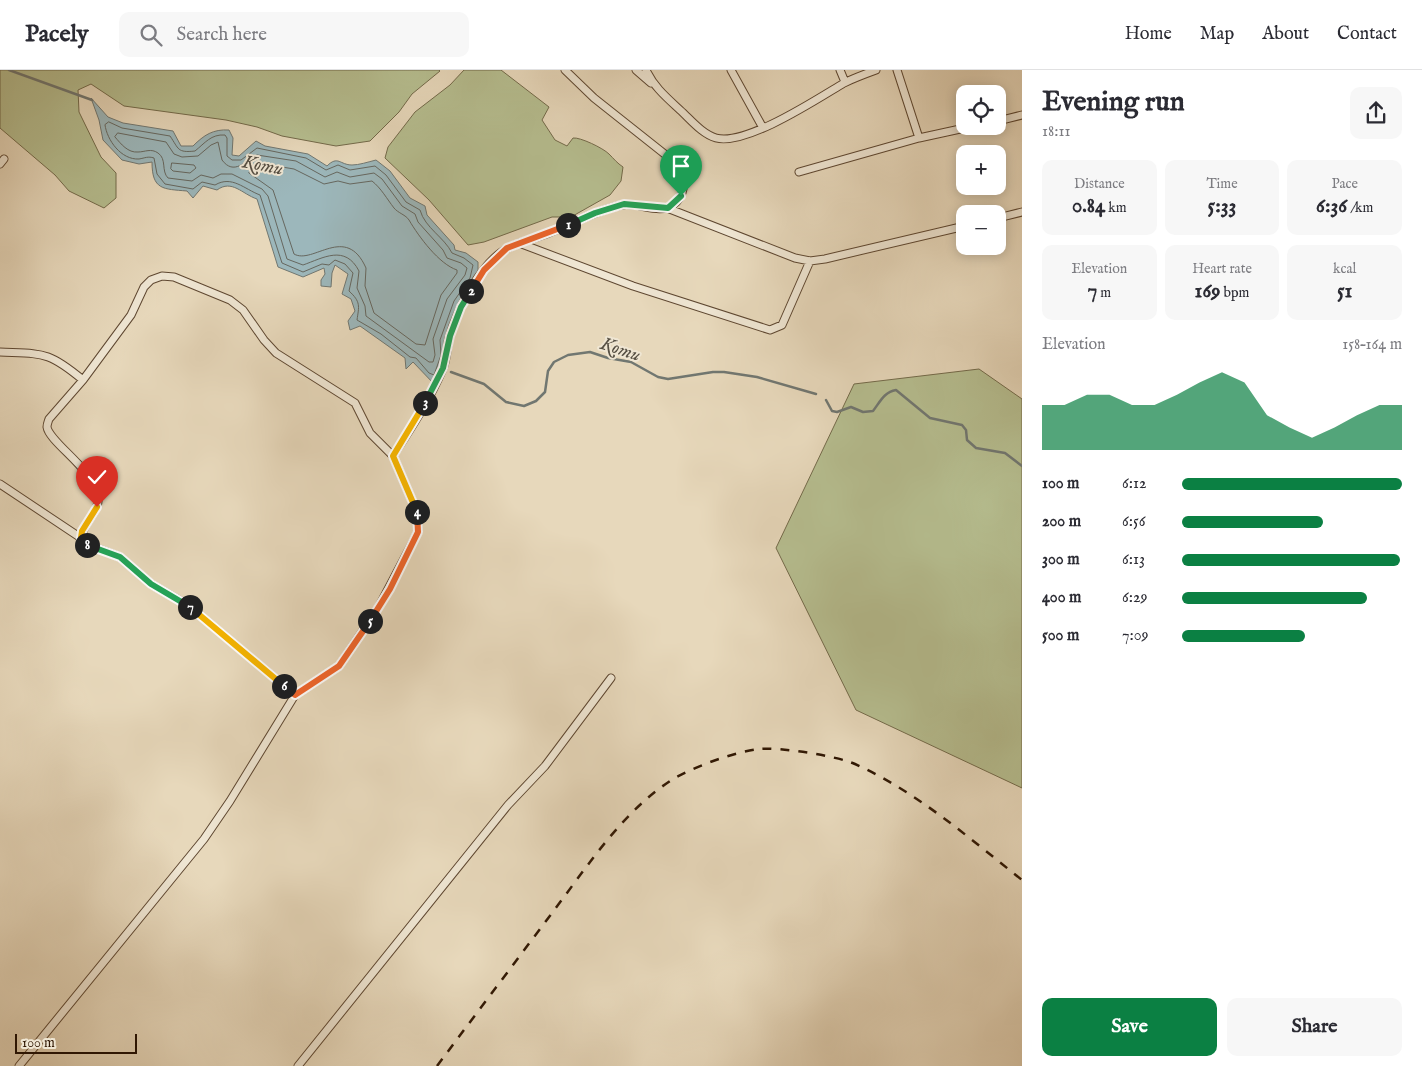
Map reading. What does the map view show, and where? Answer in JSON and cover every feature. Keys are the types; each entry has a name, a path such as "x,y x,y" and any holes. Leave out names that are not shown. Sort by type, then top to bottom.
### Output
{"street":[{"path":"565,70 594,98 681,167 684,176 681,196 668,208"},
{"path":"636,70 703,132 716,138 743,136 763,128 845,82 876,70"},
{"path":"646,70 652,84"},
{"path":"731,70 763,128"},
{"path":"840,70 845,82"},
{"path":"898,70 901,87 918,138"},
{"path":"1006,118 1022,115"},
{"path":"799,172 918,138 956,130"},
{"path":"393,456 432,392 443,368 450,336 461,307 484,270 496,256 519,243 595,213 624,204 668,208 794,258 810,261 824,260 956,228"},
{"path":"1006,216 1022,212"},
{"path":"519,243 633,286 770,330 782,326 810,261"},
{"path":"19,1066 204,839 230,801 295,695 339,666 378,608 418,532 417,512 393,456 370,433 355,402 276,353 264,340 244,310 230,300 174,277 162,276 151,280 144,287 132,315 83,380 48,419 47,427 51,435 79,463 93,482 98,496 97,507 82,531 81,538"},
{"path":"0,352 50,356 61,362 83,380"},
{"path":"0,484 81,538 86,544 120,557 151,584 189,606 295,695"},
{"path":"298,1066 508,806 545,766 611,678"}],"green space":[{"path":"0,70 440,71 412,94 399,112 370,141 336,146 282,136 257,127 226,120 124,106 91,84 78,90 79,112 101,157 116,173 116,198 104,208 69,191 55,175 0,128"},
{"path":"464,70 501,70 549,107 542,120 555,140 567,146 573,138 576,138 602,149 623,167 621,181 610,195 571,217 552,217 484,242 468,245 429,200 385,158 388,147 415,112 450,85"},
{"path":"979,369 1022,399 1022,788 856,710 776,548 854,384"}],"water":[{"path":"91,98 108,117 123,123 173,131 181,146 193,146 209,134 229,130 233,138 232,155 239,156 256,141 265,146 308,154 327,166 334,161 352,165 376,160 390,171 410,198 425,206 427,215 454,245 455,250 466,253 478,262 478,273 458,303 444,341 446,355 435,385 413,362 406,369 405,358 360,326 350,330 348,321 355,311 351,299 342,294 348,274 335,265 332,273 331,287 321,286 321,280 325,274 324,268 303,277 278,267 257,199 227,186 217,190 203,186 193,198 187,191 171,190 160,186 154,178 152,162 139,164 122,160 103,140 99,120"}],"waterway":[{"name":"Komu","path":"9,70 92,100"},
{"name":"Komu","path":"451,372 484,384 506,402 524,406 536,401 545,392 548,371 554,362 568,355 590,352 608,358 631,362 658,377 668,379 724,372 757,377 816,394"},
{"name":"Komu","path":"826,400 832,411 837,412 851,407 863,412 873,411 885,395 896,390 930,418 962,425 966,430 967,440 976,448 1005,453 1022,466"}],"railway":[{"path":"437,1066 594,857 621,824 670,781 689,771 726,757 750,750 781,749 822,755 855,764 878,775 921,802 1022,880"}],"route":[{"path":"97,507 82,531 81,538 86,544 120,557 151,584 189,606 295,695 339,666 390,589 418,532 419,520 417,512 393,456 432,392 443,368 450,336 461,307 484,270 496,256 507,248 595,213 624,204 668,208 675,204 681,196"}]}
